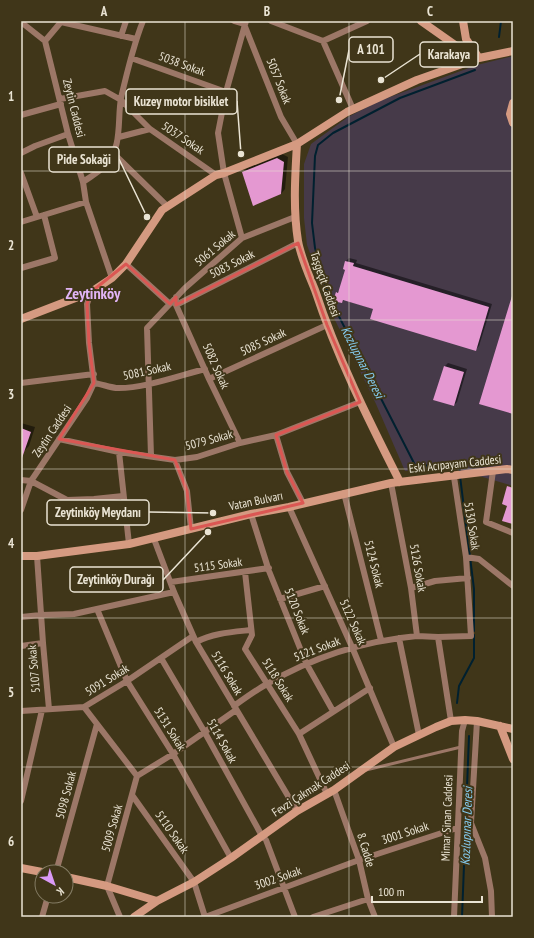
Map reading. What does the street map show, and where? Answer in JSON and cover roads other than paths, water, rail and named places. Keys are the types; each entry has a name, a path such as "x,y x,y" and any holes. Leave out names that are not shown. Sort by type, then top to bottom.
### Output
{"street":[{"path":"121,36 126,21"},
{"path":"83,182 106,166 119,137 121,100 136,39 143,21"},
{"path":"234,21 245,23 226,92 218,133 220,174 242,238"},
{"path":"271,21 323,41 353,109"},
{"path":"323,41 367,21"},
{"path":"421,21 477,58"},
{"path":"463,21 466,39 477,58"},
{"path":"21,22 45,42 61,22 136,39"},
{"name":"5057 Sokak","path":"245,23 281,116 297,144"},
{"name":"Zeytin Caddesi","path":"45,42 68,134 83,182 86,202 112,278"},
{"path":"21,319 91,292 112,278 126,264 162,210 220,174 297,144 353,109 417,80 477,58 513,51"},
{"name":"5038 Sokak","path":"131,58 226,92"},
{"name":"5037 Sokak","path":"21,115 60,102 105,91 121,100 150,129 220,174"},
{"path":"513,103 510,114 513,123"},
{"path":"119,137 150,129"},
{"path":"21,153 35,146 68,134"},
{"name":"Taşgeçit Caddesi","path":"297,144 295,217 298,243 327,325 360,402 400,482"},
{"path":"113,153 167,206"},
{"path":"21,173 37,217"},
{"path":"21,222 86,202"},
{"path":"21,268 55,258 44,215"},
{"name":"5061 Sokak","path":"176,297 242,238 295,217"},
{"name":"5083 Sokak","path":"173,305 298,243"},
{"path":"126,264 173,305 147,328 151,456"},
{"name":"Zeytin Caddesi","path":"21,510 31,481 87,398 94,382 89,343 87,304 91,292"},
{"name":"5082 Sokak","path":"176,297 173,305 240,443"},
{"name":"5085 Sokak","path":"209,379 327,325"},
{"name":"5081 Sokak","path":"94,382 114,388 125,388 205,369"},
{"path":"21,383 94,374"},
{"name":"5079 Sokak","path":"59,439 119,452 175,460 197,457 240,443 276,435 360,402"},
{"path":"276,435 287,472 303,503"},
{"path":"119,452 129,544"},
{"path":"175,460 186,491 191,529"},
{"name":"Eski Acıpayam Caddesi","path":"400,482 507,469 513,470"},
{"path":"493,471 486,522 513,533"},
{"name":"5130 Sokak","path":"438,637 471,636 468,558 456,476"},
{"path":"21,480 31,481 67,500 123,496"},
{"name":"Vatan Bulvarı","path":"21,556 37,556 129,544 251,514 400,482"},
{"name":"5126 Sokak","path":"391,484 411,588 417,636"},
{"name":"5124 Sokak","path":"344,493 381,640"},
{"name":"5122 Sokak","path":"289,507 370,688 394,747"},
{"name":"5120 Sokak","path":"251,514 280,599 306,663 333,711"},
{"name":"5116 Sokak","path":"154,539 174,592 195,639 297,811"},
{"name":"5107 Sokak","path":"21,801 46,710 37,556"},
{"path":"468,558 479,559 513,586"},
{"name":"5115 Sokak","path":"170,582 269,568"},
{"name":"5118 Sokak","path":"246,572 252,635 245,649 299,734 331,792"},
{"path":"411,588 435,581 468,578"},
{"path":"280,599 325,586"},
{"path":"21,617 74,614 174,592"},
{"name":"5131 Sokak","path":"97,609 127,681 173,754 231,858"},
{"name":"5091 Sokak","path":"21,711 84,707 161,658 195,639 217,634 251,630"},
{"path":"417,636 438,637 452,721"},
{"name":"5121 Sokak","path":"137,776 173,754 267,684 306,663 352,647 381,640 417,636"},
{"path":"399,638 419,735"},
{"path":"21,646 43,643"},
{"name":"5114 Sokak","path":"161,658 204,731 262,836 266,840 295,917"},
{"path":"299,734 370,688"},
{"path":"84,707 137,776"},
{"name":"Mimar Sinan Caddesi","path":"454,917 461,746 462,731 465,720"},
{"name":"Fevzi Çakmak Caddesi","path":"134,917 157,901 194,882 231,858 297,811 331,792 394,747 452,721 477,721 513,729"},
{"path":"477,721 471,823 485,858 491,891 492,917"},
{"name":"5098 Sokak","path":"58,864 97,724"},
{"path":"500,726 513,760"},
{"name":"5009 Sokak","path":"107,886 137,776"},
{"name":"8. Cadde","path":"331,792 359,860 368,899 374,917"},
{"name":"5110 Sokak","path":"132,795 194,882 205,917"},
{"name":"3001 Sokak","path":"359,860 457,828"},
{"name":"3002 Sokak","path":"205,917 359,860"},
{"path":"21,868 34,870"},
{"path":"74,879 107,886 157,901"},
{"path":"107,886 120,917"},
{"path":"313,917 368,899"},
{"path":"42,917 46,904"}],"lane":[{"path":"359,772 461,746"}],"waterway":[{"name":"Kozlupınar Deresi","path":"499,37 501,21"},
{"name":"Kozlupınar Deresi","path":"460,472 459,463 436,466 415,465 328,295 315,248 312,223 315,156 318,145 333,133 400,98 475,70"},
{"name":"Kozlupınar Deresi","path":"460,476 474,589 474,631"},
{"name":"Kozlupınar Deresi","path":"457,703 459,686 474,658 474,635"},
{"name":"Kozlupınar Deresi","path":"462,917 469,736"}],"place":[{"name":"Karakaya","path":"381,80"},
{"name":"A 101","path":"339,100"},
{"name":"Kuzey motor bisiklet","path":"241,154"},
{"name":"Pide Sokaği","path":"147,217"},
{"name":"Zeytinköy Meydanı","path":"213,513"},
{"name":"Zeytinköy Durağı","path":"208,532"}],"district":[{"name":"Zeytinköy","path":"93,293"}]}
